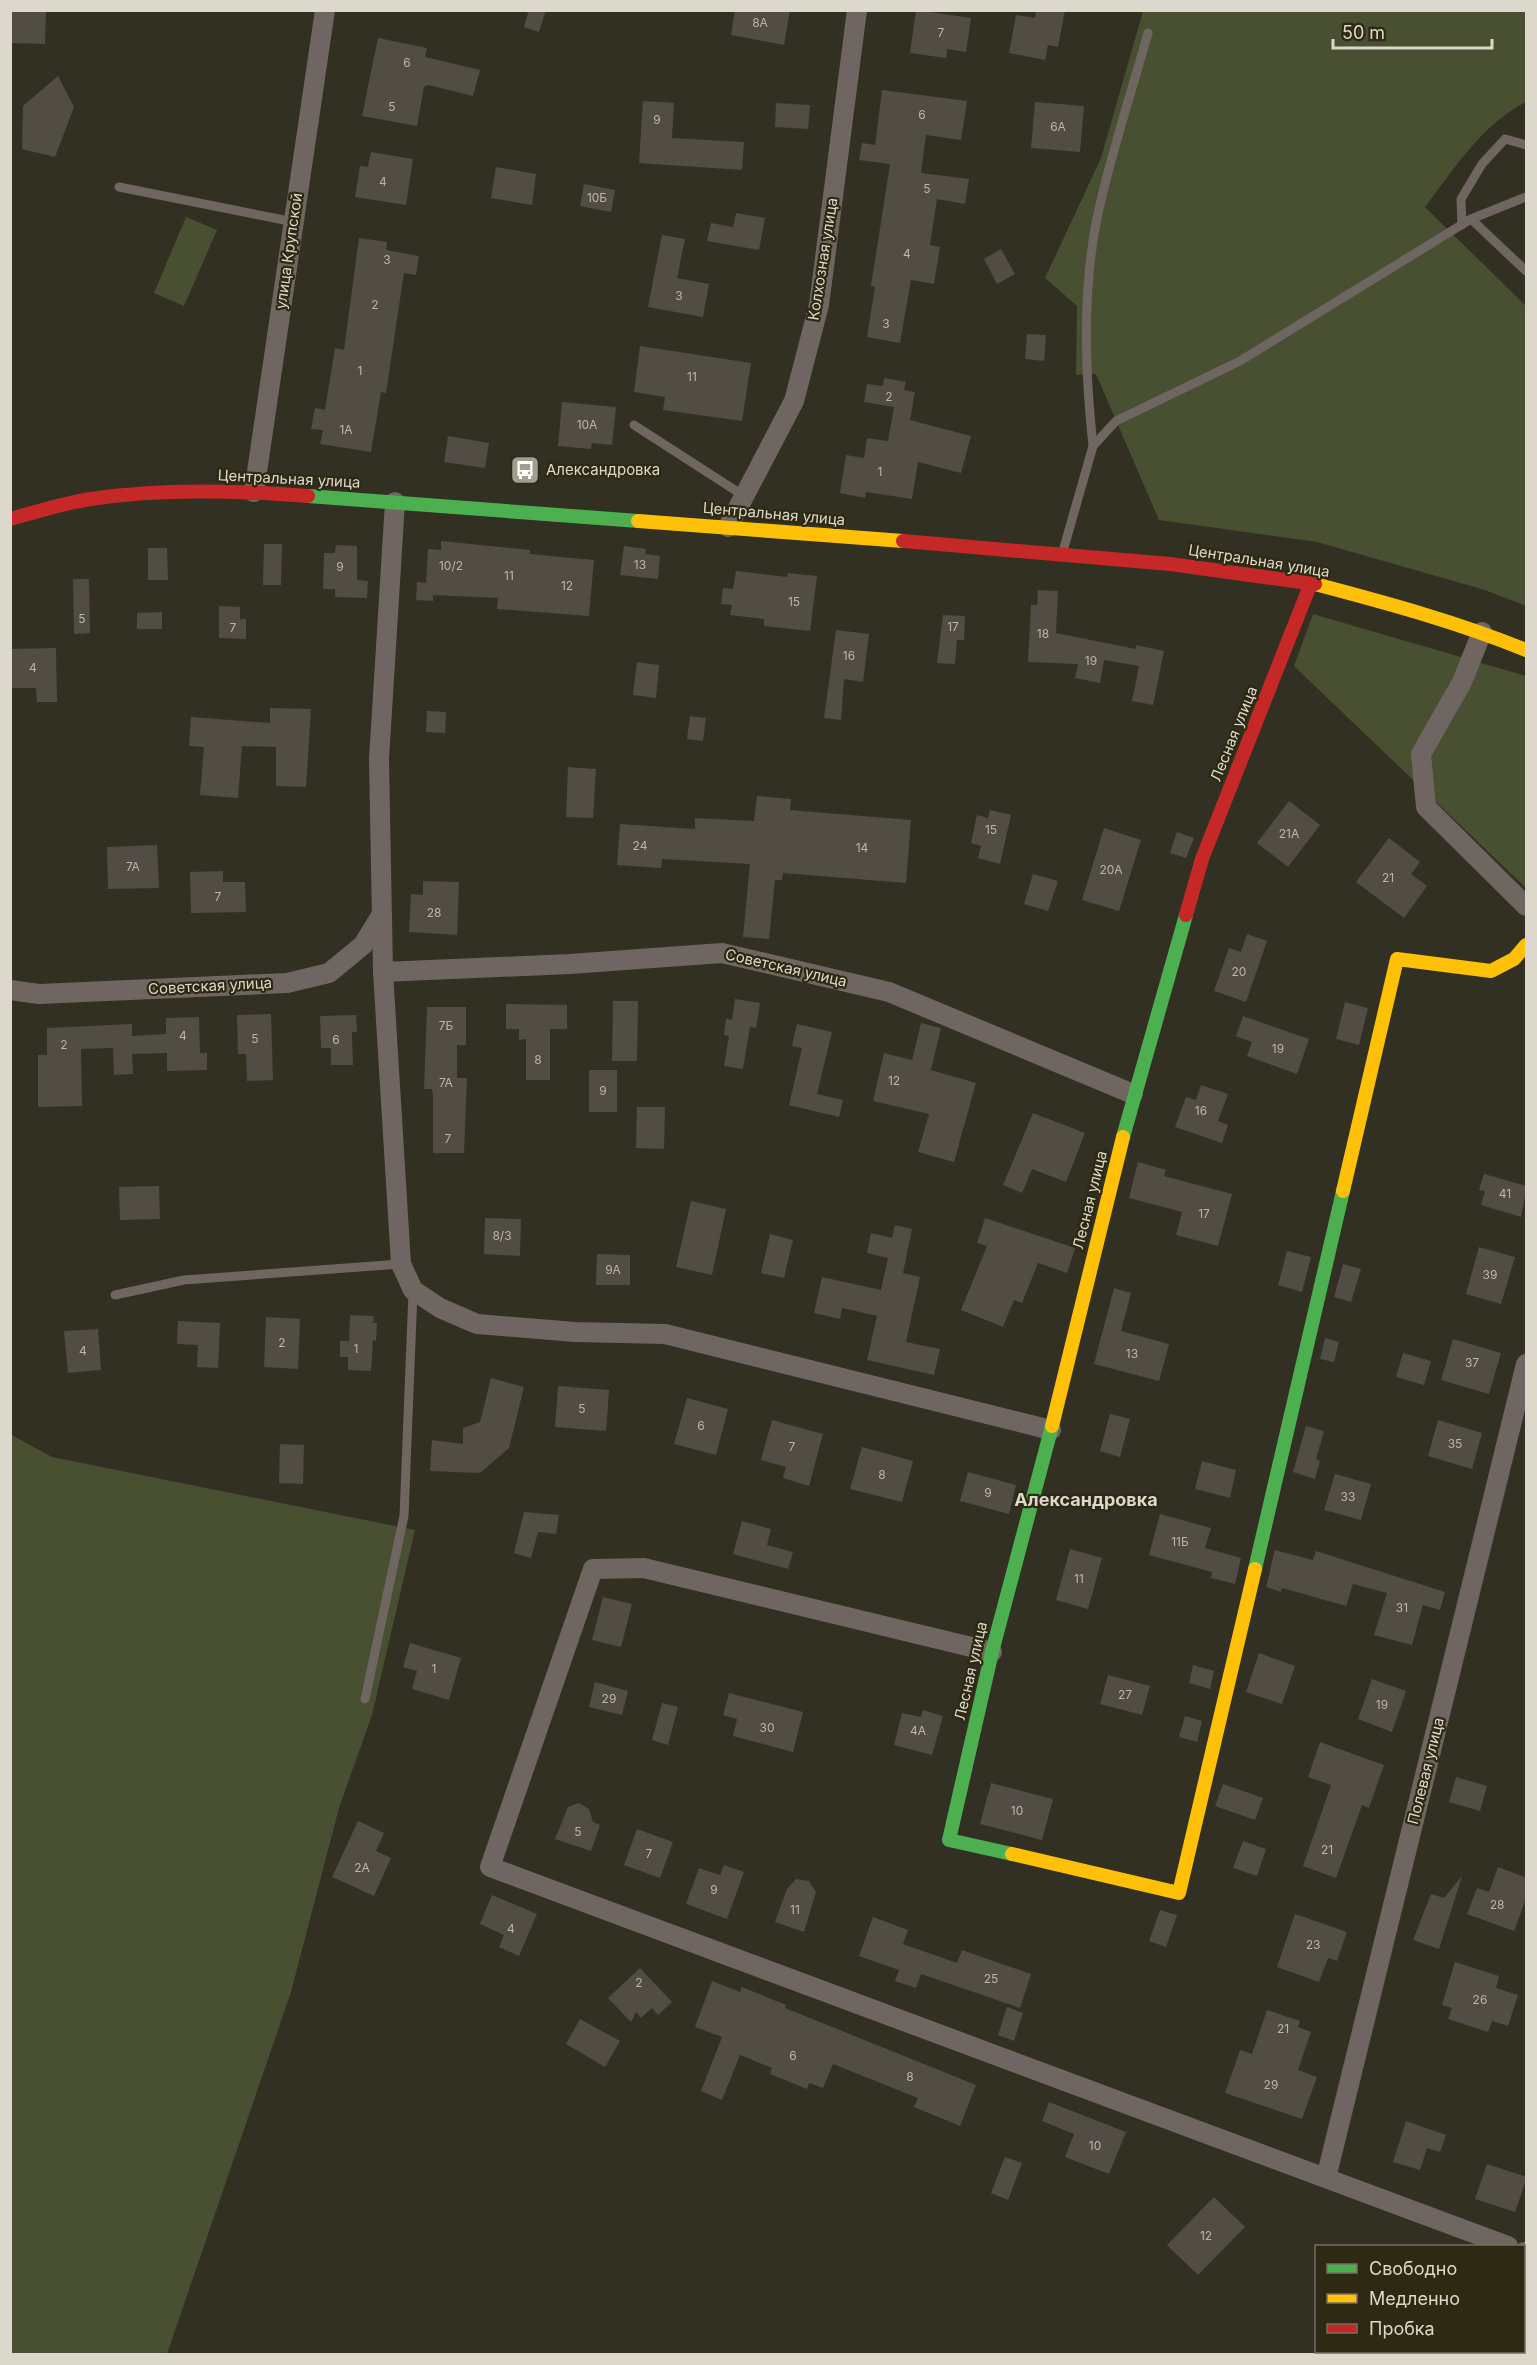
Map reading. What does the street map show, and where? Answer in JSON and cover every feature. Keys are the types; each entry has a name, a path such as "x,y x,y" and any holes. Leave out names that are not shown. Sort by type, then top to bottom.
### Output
{"street":[{"name":"улица Крупской","path":"254,492 325,10"},
{"name":"Колхозная улица","path":"728,527 794,401 819,305 857,10"},
{"name":"Центральная улица","path":"10,519 89,500 132,494 186,490 254,492 1062,553 1170,564 1311,583 1399,606 1482,632 1527,650"},
{"path":"395,502 379,759 382,972 401,1264 414,1290 440,1308 477,1324 574,1332 665,1334 1052,1430"},
{"name":"Лесная улица","path":"1311,583 1202,859 1133,1094 1052,1430 992,1652 949,1840 1179,1893 1397,959 1491,971 1514,959 1527,945"},
{"path":"1482,632 1462,682 1421,754 1426,807 1527,906"},
{"name":"Советская улица","path":"10,990 39,994 287,983 329,973 363,945 382,914"},
{"name":"Советская улица","path":"382,972 570,964 722,953 889,992 1133,1094"},
{"name":"Полевая улица","path":"1326,2178 1527,1364"},
{"path":"992,1652 644,1568 593,1569 490,1867 1503,2245"}],"lane":[{"path":"1062,553 1093,446 1087,396 1087,308 1097,219 1148,33"},
{"path":"1462,225 1461,199 1482,164 1505,139 1527,145"},
{"path":"119,187 294,222"},
{"path":"1093,446 1116,421 1240,361 1471,219 1527,197"},
{"path":"1471,219 1527,271"},
{"path":"634,424 744,496"},
{"path":"115,1295 184,1280 401,1264"},
{"path":"365,1699 404,1516 414,1290"}],"green space":[{"path":"1143,11 1526,11 1526,102 1495,123 1482,135 1425,207 1526,306 1526,606 1485,590 1317,542 1159,520 1096,374 1076,375 1077,306 1045,278 1101,158"},
{"path":"186,217 217,230 184,306 154,293"},
{"path":"1313,614 1526,676 1526,888 1294,666"},
{"path":"10,1434 52,1457 415,1530 372,1715 339,1808 291,1992 167,2354 11,2354"}],"building":[{"path":"10,10 46,10 45,44 10,43"},
{"path":"529,10 546,10 539,32 524,27"},
{"path":"735,10 790,10 784,45 731,35"},
{"path":"916,10 971,18 966,52 947,49 946,58 910,53"},
{"path":"1036,10 1065,10 1058,47 1048,45 1045,60 1009,53 1016,15 1035,18"},
{"path":"378,38 427,48 425,57 480,70 473,96 428,85 424,87 417,126 362,116"},
{"path":"58,76 74,107 55,157 22,149 23,106"},
{"path":"882,90 967,101 961,140 926,135 921,173 969,179 965,204 937,199 930,245 940,247 934,284 911,280 900,343 867,337 875,287 871,286 890,164 859,160 862,143 875,145"},
{"path":"643,101 674,103 672,138 744,142 742,170 639,163"},
{"path":"1035,102 1084,106 1080,152 1031,148"},
{"path":"776,103 810,105 808,129 775,127"},
{"path":"371,152 413,159 406,205 355,197 360,166 368,167"},
{"path":"496,167 536,174 532,205 491,198"},
{"path":"584,184 615,190 611,212 580,206"},
{"path":"736,213 765,218 759,250 707,241 711,223 733,227"},
{"path":"662,235 685,239 677,278 709,284 703,317 648,307"},
{"path":"359,238 387,242 386,250 419,256 416,275 404,273 386,393 381,392 371,452 320,444 323,430 311,429 315,408 325,410 335,348 344,350"},
{"path":"1001,249 1015,274 997,284 984,259"},
{"path":"1027,334 1046,335 1044,361 1025,359"},
{"path":"640,346 751,363 742,421 663,410 665,397 634,392"},
{"path":"884,378 906,382 904,390 915,392 910,420 971,436 961,473 918,462 912,499 866,492 865,498 840,493 846,455 864,458 867,438 888,441 894,407 864,402 867,384 883,386"},
{"path":"562,402 616,407 612,445 592,443 591,449 558,446"},
{"path":"448,436 489,443 485,468 444,462"},
{"path":"441,541 530,550 530,554 594,560 589,616 497,609 498,598 433,595 433,601 416,600 417,582 426,583 428,549 441,550"},
{"path":"264,544 282,544 281,585 263,585"},
{"path":"336,545 357,546 357,580 368,581 367,598 335,597 335,589 323,589 324,553 335,553"},
{"path":"624,546 646,549 645,554 660,556 658,579 620,575"},
{"path":"148,548 167,548 168,580 148,580"},
{"path":"736,571 787,577 788,573 817,576 810,631 764,626 764,619 730,615 732,605 721,604 723,588 733,589"},
{"path":"73,579 89,579 90,633 74,634"},
{"path":"1038,590 1058,591 1056,633 1136,649 1136,645 1164,651 1153,705 1132,701 1139,666 1104,660 1100,683 1075,678 1078,664 1028,662 1031,605 1037,605"},
{"path":"219,606 240,607 240,619 246,619 246,639 219,638"},
{"path":"162,612 162,629 137,629 137,613"},
{"path":"943,615 965,616 964,640 957,640 955,664 937,663"},
{"path":"836,630 869,634 863,682 844,679 841,720 824,718"},
{"path":"56,648 57,702 37,702 36,688 10,688 10,649"},
{"path":"637,662 659,665 656,698 633,695"},
{"path":"270,708 311,709 306,787 276,786 276,747 242,746 238,798 200,795 204,747 189,746 191,717 270,723"},
{"path":"427,711 446,712 445,733 426,732"},
{"path":"690,716 706,718 703,741 687,739"},
{"path":"568,767 596,769 593,818 566,817"},
{"path":"757,796 791,799 790,810 911,820 906,883 783,873 782,880 775,880 769,939 743,937 750,864 662,859 661,868 617,865 620,824 695,829 695,818 754,821"},
{"path":"1289,801 1320,825 1288,867 1257,843"},
{"path":"990,810 1011,815 1000,864 978,858 981,846 971,843 977,815 988,818"},
{"path":"1104,828 1141,840 1119,911 1082,900"},
{"path":"1177,832 1194,838 1186,858 1170,853"},
{"path":"1389,838 1420,862 1411,874 1427,886 1404,918 1356,882"},
{"path":"157,845 159,888 108,889 107,847"},
{"path":"223,871 223,882 245,882 246,912 191,913 190,872"},
{"path":"1033,874 1058,881 1048,911 1024,904"},
{"path":"423,881 459,882 457,935 409,932 411,894 423,895"},
{"path":"1247,934 1267,941 1246,1002 1214,991 1229,948 1241,952"},
{"path":"735,999 760,1003 756,1028 750,1027 743,1069 724,1066 729,1036 724,1035 726,1019 732,1020"},
{"path":"613,1001 638,1001 637,1061 612,1061"},
{"path":"1345,1002 1368,1008 1359,1045 1336,1039"},
{"path":"506,1004 567,1005 567,1029 550,1029 550,1080 526,1080 526,1039 519,1040 519,1029 506,1029"},
{"path":"427,1007 466,1007 466,1045 457,1045 457,1078 467,1078 464,1153 433,1153 432,1089 424,1089"},
{"path":"271,1014 273,1080 247,1081 246,1054 238,1054 237,1015"},
{"path":"356,1015 357,1032 352,1032 353,1065 331,1065 331,1048 321,1048 320,1016"},
{"path":"1243,1016 1309,1039 1297,1074 1247,1056 1252,1042 1236,1036"},
{"path":"199,1017 200,1053 207,1053 207,1070 167,1071 167,1053 132,1054 133,1074 114,1075 113,1048 81,1049 82,1106 38,1107 38,1055 47,1055 47,1028 132,1024 132,1036 166,1034 166,1018"},
{"path":"921,1023 941,1028 931,1070 976,1083 954,1162 918,1152 929,1114 873,1101 884,1053 912,1060"},
{"path":"797,1024 832,1032 817,1094 843,1100 839,1117 789,1105 802,1048 792,1046"},
{"path":"589,1070 617,1070 617,1112 589,1112"},
{"path":"1201,1085 1228,1094 1218,1121 1228,1125 1222,1143 1175,1127 1186,1097 1196,1100"},
{"path":"637,1107 665,1107 664,1149 636,1148"},
{"path":"1033,1113 1085,1133 1066,1182 1032,1169 1022,1193 1003,1185"},
{"path":"1138,1162 1166,1170 1164,1176 1232,1194 1218,1246 1176,1235 1182,1212 1129,1198"},
{"path":"1484,1174 1527,1186 1521,1217 1481,1205 1485,1191 1479,1190"},
{"path":"159,1186 160,1219 120,1220 119,1187"},
{"path":"691,1201 726,1209 712,1275 676,1267"},
{"path":"485,1218 521,1219 520,1256 484,1254"},
{"path":"985,1218 1075,1248 1067,1273 1038,1263 1022,1303 1014,1300 1003,1327 961,1310 987,1246 977,1243"},
{"path":"895,1225 912,1229 903,1273 920,1277 906,1342 940,1349 934,1375 867,1360 877,1316 842,1308 840,1319 814,1313 822,1277 881,1290 888,1258 867,1253 871,1233 892,1238"},
{"path":"770,1234 793,1240 784,1278 761,1273"},
{"path":"1479,1247 1515,1257 1501,1304 1466,1294"},
{"path":"1287,1251 1311,1257 1302,1292 1278,1285"},
{"path":"597,1254 630,1255 630,1285 596,1285"},
{"path":"1343,1264 1361,1269 1351,1302 1334,1297"},
{"path":"1114,1288 1131,1293 1121,1331 1169,1344 1159,1381 1094,1364"},
{"path":"350,1315 374,1316 373,1323 377,1323 376,1341 373,1340 371,1371 348,1370 348,1357 340,1357 340,1341 349,1341"},
{"path":"266,1317 300,1319 298,1369 264,1367"},
{"path":"178,1321 220,1323 218,1368 197,1367 198,1345 177,1344"},
{"path":"98,1329 101,1370 68,1373 64,1331"},
{"path":"1325,1338 1339,1342 1334,1362 1320,1359"},
{"path":"1453,1339 1501,1353 1489,1394 1441,1380"},
{"path":"1403,1353 1431,1361 1424,1385 1396,1377"},
{"path":"491,1378 524,1387 509,1448 480,1473 430,1471 432,1440 463,1444 463,1428 480,1422"},
{"path":"558,1386 609,1390 606,1431 555,1427"},
{"path":"687,1398 728,1409 716,1455 674,1444"},
{"path":"1110,1414 1130,1419 1120,1457 1100,1451"},
{"path":"772,1420 823,1434 809,1486 783,1478 786,1467 761,1460"},
{"path":"1438,1420 1482,1433 1472,1469 1428,1456"},
{"path":"1306,1426 1324,1431 1316,1459 1320,1461 1315,1479 1293,1472"},
{"path":"280,1444 304,1445 303,1484 279,1483"},
{"path":"862,1447 913,1461 902,1502 850,1489"},
{"path":"1202,1461 1236,1470 1230,1498 1195,1489"},
{"path":"968,1472 1016,1485 1009,1514 960,1501"},
{"path":"1335,1474 1371,1484 1361,1520 1324,1510"},
{"path":"524,1512 559,1515 556,1534 538,1532 531,1558 514,1553"},
{"path":"1160,1514 1211,1528 1205,1548 1241,1558 1235,1584 1211,1578 1212,1572 1149,1555"},
{"path":"742,1521 771,1529 767,1545 793,1552 788,1569 733,1554"},
{"path":"1070,1549 1102,1558 1088,1609 1056,1600"},
{"path":"1275,1550 1313,1560 1316,1551 1445,1592 1440,1610 1423,1605 1412,1645 1374,1635 1387,1593 1353,1584 1346,1606 1282,1588 1281,1592 1266,1587"},
{"path":"603,1597 632,1604 621,1647 592,1640"},
{"path":"410,1643 461,1658 449,1700 412,1689 417,1671 403,1667"},
{"path":"1259,1653 1295,1666 1282,1704 1246,1692"},
{"path":"1193,1665 1214,1671 1210,1689 1189,1683"},
{"path":"1108,1675 1150,1686 1142,1715 1100,1704"},
{"path":"1372,1679 1406,1691 1392,1732 1358,1719"},
{"path":"595,1682 628,1691 622,1715 589,1707"},
{"path":"729,1693 803,1712 793,1752 733,1736 737,1719 723,1715"},
{"path":"662,1703 678,1707 668,1745 652,1740"},
{"path":"923,1710 943,1716 932,1755 894,1745 902,1713 921,1717"},
{"path":"1185,1716 1202,1721 1197,1742 1179,1737"},
{"path":"1320,1742 1384,1765 1369,1808 1362,1805 1336,1878 1303,1866 1331,1785 1308,1777"},
{"path":"1456,1777 1487,1786 1480,1811 1449,1802"},
{"path":"991,1783 1053,1799 1042,1840 980,1824"},
{"path":"1223,1784 1263,1798 1255,1820 1215,1806"},
{"path":"579,1803 589,1809 593,1822 600,1825 591,1851 555,1839 568,1807"},
{"path":"358,1821 384,1833 376,1851 391,1858 374,1896 332,1877"},
{"path":"637,1829 673,1842 660,1878 624,1865"},
{"path":"1243,1841 1266,1849 1257,1876 1233,1868"},
{"path":"724,1865 744,1872 727,1919 686,1904 699,1868 720,1875"},
{"path":"1498,1867 1527,1878 1527,1896 1514,1931 1467,1914 1477,1888 1489,1892"},
{"path":"1462,1876 1439,1949 1413,1940 1431,1894 1444,1898"},
{"path":"796,1879 809,1881 816,1892 804,1932 775,1922 787,1889"},
{"path":"492,1895 537,1914 519,1956 499,1947 504,1935 480,1924"},
{"path":"1160,1910 1177,1915 1166,1947 1149,1941"},
{"path":"1295,1914 1347,1932 1337,1961 1328,1958 1319,1982 1277,1967"},
{"path":"873,1917 908,1930 903,1944 957,1963 962,1950 1031,1974 1020,2008 921,1974 916,1988 895,1981 899,1970 859,1956"},
{"path":"1455,1962 1499,1976 1496,1988 1518,1995 1508,2026 1492,2021 1488,2032 1448,2019 1452,2008 1442,2005"},
{"path":"640,1968 672,2002 658,2015 652,2008 641,2018 636,2012 631,2022 608,1998"},
{"path":"712,1981 740,1992 742,1987 786,2005 785,2008 976,2085 960,2126 914,2107 918,2098 833,2064 823,2088 809,2083 807,2089 770,2074 772,2068 740,2055 722,2100 701,2091 722,2037 695,2027"},
{"path":"1007,2007 1023,2013 1014,2041 998,2035"},
{"path":"1267,2010 1300,2021 1298,2027 1311,2032 1298,2070 1317,2077 1302,2119 1225,2093 1240,2050 1252,2054"},
{"path":"580,2019 620,2041 605,2067 566,2044"},
{"path":"1049,2102 1126,2132 1109,2174 1065,2157 1074,2134 1042,2121"},
{"path":"1406,2121 1446,2135 1440,2152 1427,2148 1420,2170 1393,2162"},
{"path":"1005,2157 1022,2163 1008,2200 991,2193"},
{"path":"1487,2164 1527,2177 1515,2212 1475,2199"},
{"path":"1214,2197 1245,2227 1198,2275 1167,2245"}],"traffic: fast":[{"path":"308,496 638,521"},
{"path":"1123,1137 1186,915"},
{"path":"1255,1569 1343,1191"},
{"path":"1012,1854 949,1840 992,1652 1052,1426"}],"traffic: slow":[{"path":"638,521 903,541"},
{"path":"1315,584 1448,622 1526,650"},
{"path":"1343,1191 1397,959 1491,971 1514,959 1526,945"},
{"path":"1052,1426 1123,1137"},
{"path":"1012,1854 1179,1893 1255,1569"}],"traffic: jam":[{"path":"10,519 60,505 145,493 227,492 308,496"},
{"path":"903,541 1170,564 1315,584"},
{"path":"1186,915 1202,859 1311,583"}],"place":[{"name":"Александровка","path":"525,470"}],"district":[{"name":"Александровка","path":"1086,1500"}]}
